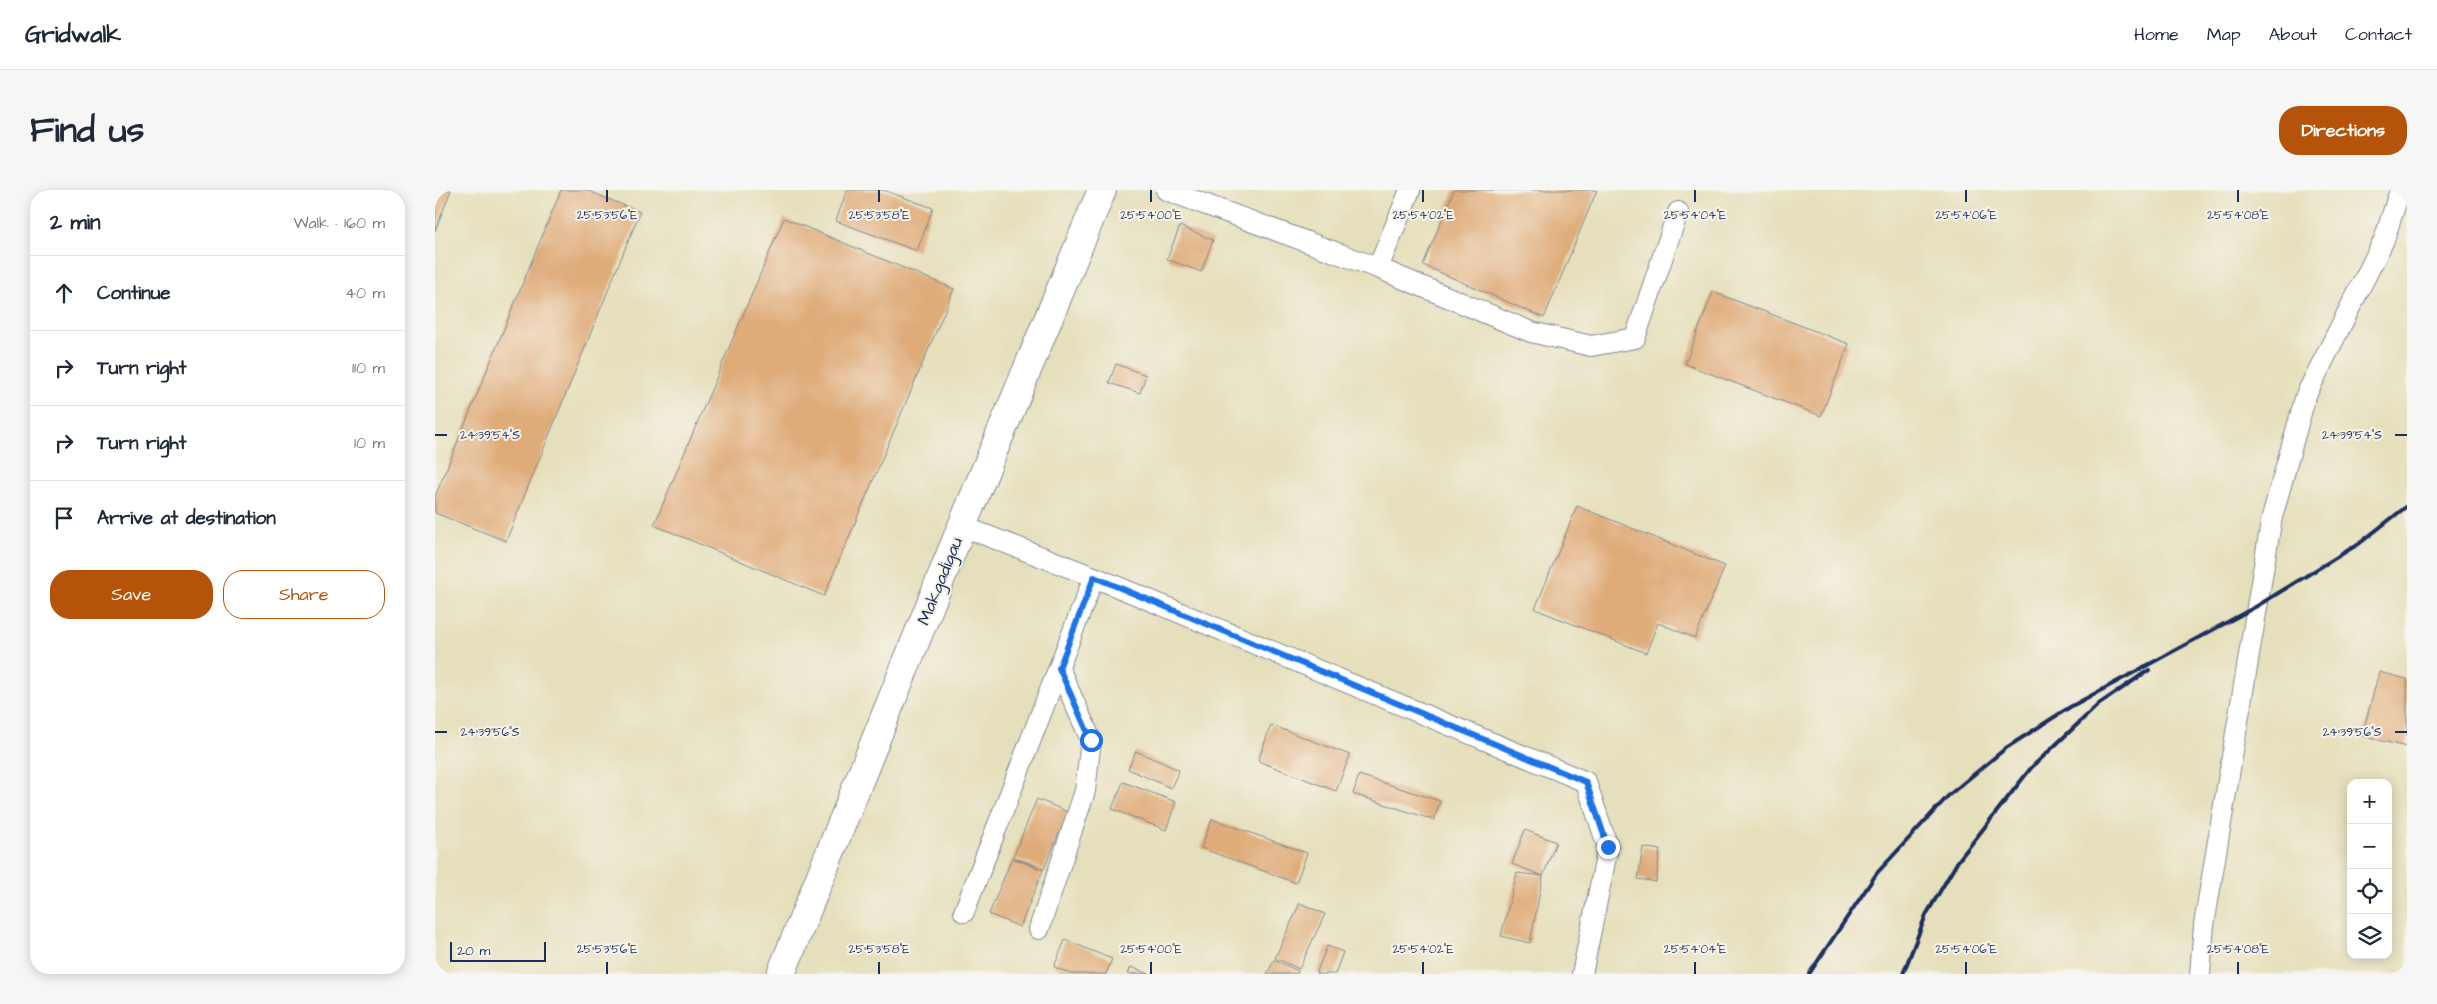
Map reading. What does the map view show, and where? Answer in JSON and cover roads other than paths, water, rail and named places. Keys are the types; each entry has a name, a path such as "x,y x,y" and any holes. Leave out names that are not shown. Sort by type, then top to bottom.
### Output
{"street":[{"name":"Makgadigau","path":"781,974 962,526 1102,190"}],"lane":[{"path":"1166,190 1378,268 1531,332 1591,346 1635,338 1678,212"},
{"path":"1378,268 1410,190"},
{"path":"2200,974 2204,924 2272,516 2306,395 2385,240 2400,190"},
{"path":"962,526 1094,577 1586,782 1608,847 1582,974"},
{"path":"964,912 1094,577"},
{"path":"1039,929 1085,791 1091,740 1059,668"}],"railway":[{"path":"1809,974 1877,873 1949,795 2006,748 2070,707 2257,606 2360,543 2407,506"},
{"path":"1903,974 1926,915 1958,861 2031,768 2099,704 2149,670"}]}
